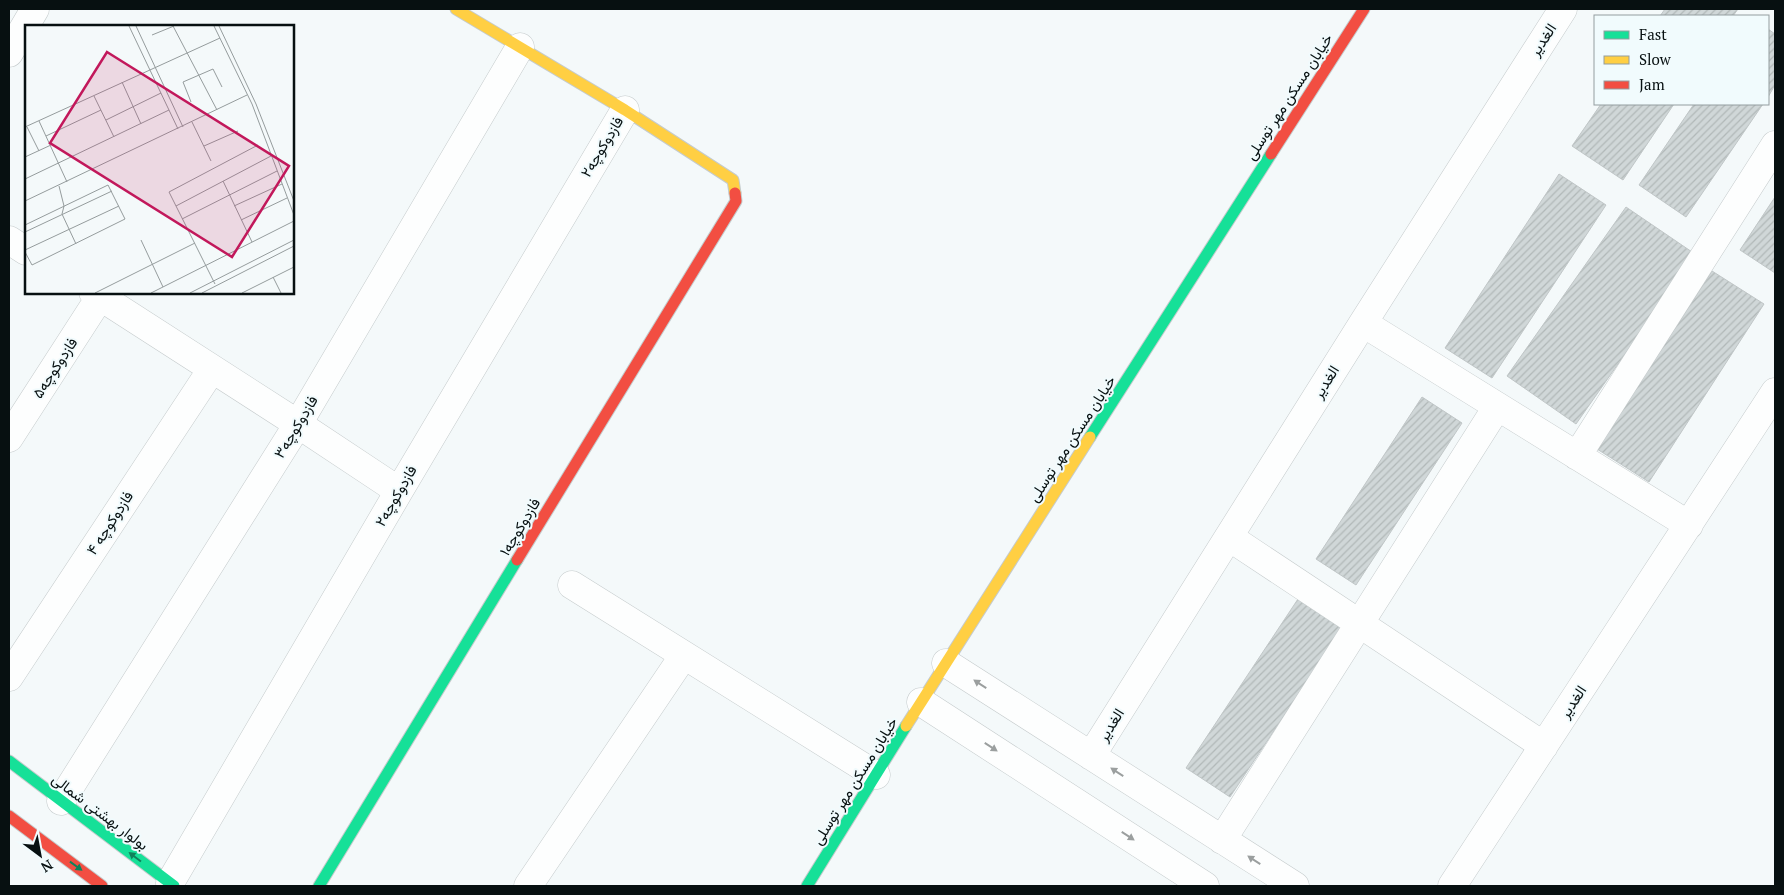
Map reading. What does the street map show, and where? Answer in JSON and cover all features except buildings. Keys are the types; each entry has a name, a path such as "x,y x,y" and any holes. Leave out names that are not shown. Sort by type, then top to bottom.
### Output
{"street":[{"path":"25,25 35,9"},
{"path":"456,9 624,110"},
{"name":"خیابان مسکن مهر توسلی","path":"807,886 921,702 1364,9"},
{"name":"الغدیر","path":"1091,756 1563,9"},
{"path":"9,52 25,26"},
{"name":"فازدوکوچه۳","path":"61,801 298,424 520,47"},
{"name":"فازدوکوچه۱","path":"318,886 736,201 733,180 624,110"},
{"name":"فازدوکوچه۲","path":"172,885 399,491 624,110"},
{"path":"1577,456 1775,145"},
{"path":"9,240 25,250"},
{"path":"96,295 399,491"},
{"name":"فازدوکوچه۵","path":"9,438 96,295"},
{"path":"1363,323 1689,525"},
{"name":"فازدوکوچه ۴","path":"9,677 212,369"},
{"name":"الغدیر","path":"1452,886 1775,392"},
{"path":"1222,840 1497,407"},
{"path":"1229,537 1544,746"},
{"path":"572,585 876,775"},
{"path":"528,886 684,655"},
{"path":"946,663 1294,886"},
{"path":"921,702 1205,886"},
{"name":"بولوار بهشتی شمالی","path":"9,761 172,885"},
{"path":"9,816 102,886"}],"traffic: fast":[{"path":"1090,437 1271,154"},
{"path":"319,886 517,560"},
{"path":"807,886 906,726"},
{"path":"9,761 174,886"}],"traffic: slow":[{"path":"456,9 625,110 733,180 735,193"},
{"path":"906,726 1090,437"}],"traffic: jam":[{"path":"1271,154 1364,9"},
{"path":"517,560 736,201 735,193"},
{"path":"9,816 102,886"}]}
